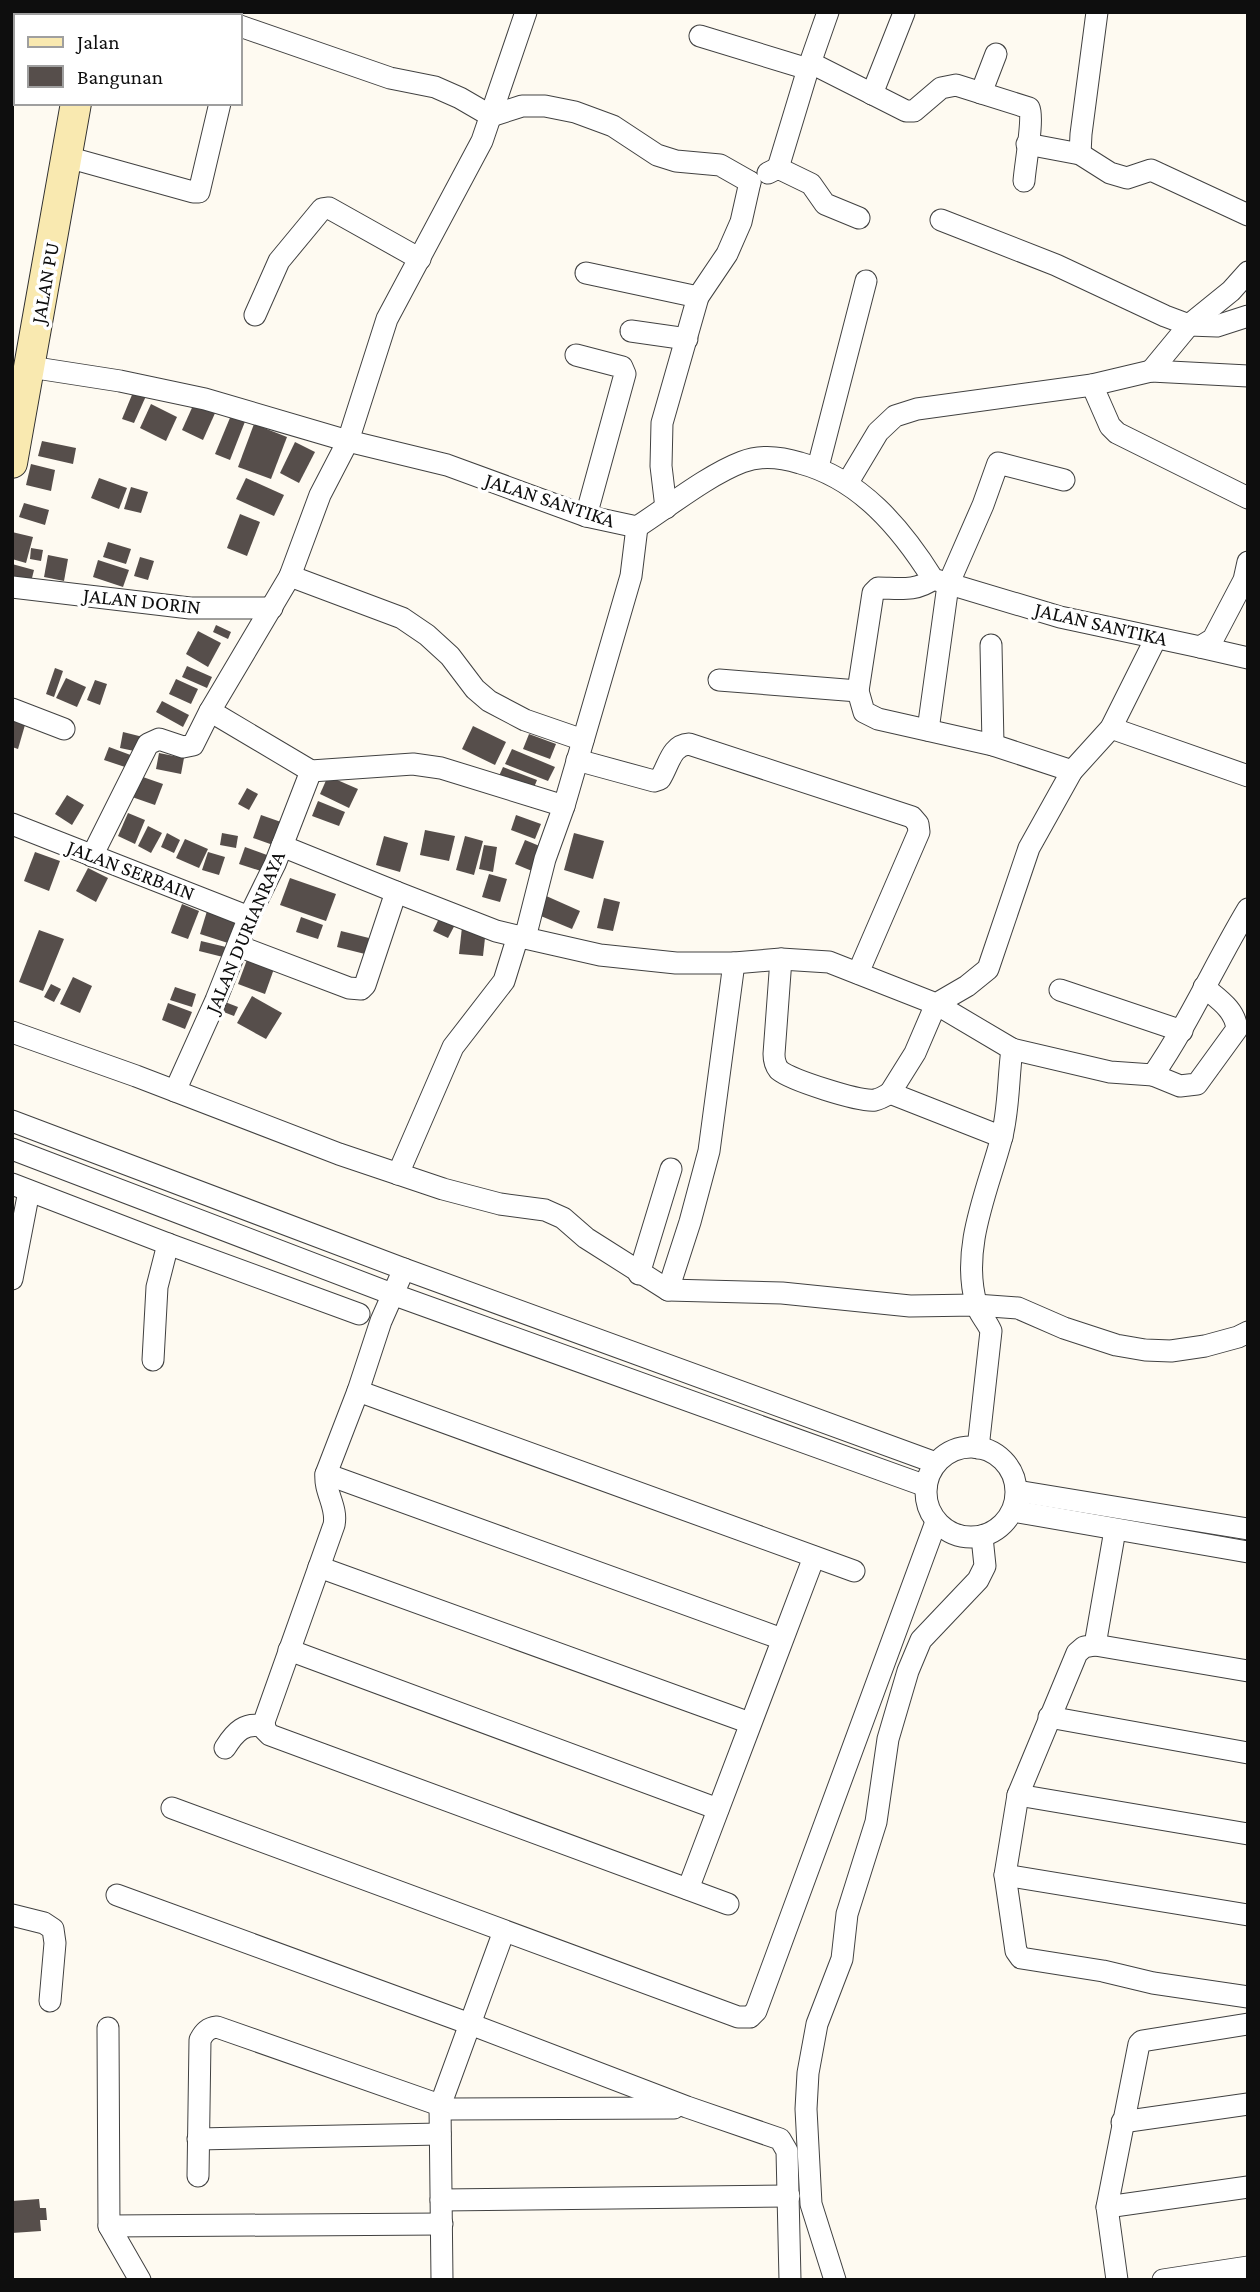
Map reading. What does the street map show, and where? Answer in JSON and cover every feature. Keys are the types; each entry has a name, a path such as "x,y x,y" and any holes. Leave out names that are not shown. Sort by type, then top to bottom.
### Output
{"street":[{"path":"92,856 148,744 159,739 189,748 193,745 210,711 290,576 320,495 348,441 387,319 482,141 526,12"},
{"path":"750,182 778,168 828,12"},
{"path":"1080,155 1097,12"},
{"path":"872,94 904,13"},
{"path":"242,30 390,78 435,88 460,98 491,116 522,106 545,106 575,112 613,126 657,155 676,161 720,165 750,182"},
{"path":"699,36 809,66 896,107 914,111 941,88 956,86 1030,108 1033,116 1027,144 1024,181"},
{"path":"981,93 996,54"},
{"name":"JALAN PU","path":"12,463 76,105"},
{"path":"67,157 199,192 220,105"},
{"path":"1027,144 1080,155 1110,173 1127,178 1151,170 1248,215"},
{"path":"778,168 811,184 825,204 859,218"},
{"path":"666,508 661,466 662,423 698,297 727,254 741,222 750,182"},
{"path":"255,315 279,261 322,209 328,208 420,259"},
{"path":"942,220 1056,265 1189,325 1217,326 1248,316"},
{"path":"1151,371 1189,325 1231,291 1248,272"},
{"path":"586,273 698,297"},
{"path":"818,467 866,281"},
{"path":"631,331 687,339"},
{"path":"576,355 622,367 625,374 586,516"},
{"name":"JALAN SANTIKA","path":"30,367 120,381 205,400 348,441 447,465 586,516 637,527 742,462 761,458 786,459 818,467 848,482 893,523 941,582 1060,617 1248,658"},
{"path":"848,482 878,432 895,416 917,409 1092,385 1151,371 1248,376"},
{"path":"1092,385 1110,426 1117,433 1248,498"},
{"path":"928,730 941,582 984,505 998,463 1064,480"},
{"path":"398,1174 453,1047 504,981 522,937 564,806 631,576 637,527"},
{"path":"1200,648 1213,639 1244,580 1248,562"},
{"path":"290,576 402,618 427,635 450,656 475,689 489,701 580,750 654,781 660,779 675,748 689,744 912,817 918,824 919,832 858,973"},
{"path":"941,582 911,589 878,588 873,593 858,691 864,712 878,719 993,745 1072,771"},
{"name":"JALAN DORIN","path":"12,587 190,608 272,608"},
{"path":"781,960 775,1054 778,1069 792,1077 861,1100 878,1100 890,1093 915,1053 936,1004 967,986 988,969 1030,848 1072,771 1111,728 1156,638"},
{"path":"991,645 993,745"},
{"path":"719,680 858,691"},
{"path":"12,709 64,729"},
{"path":"210,711 312,771 413,764 428,766 564,806"},
{"path":"1111,728 1248,776"},
{"name":"JALAN DURIANRAYA","path":"175,1091 312,771"},
{"name":"JALAN SERBAIN","path":"12,824 249,917"},
{"path":"282,846 496,931 600,955 676,963 781,960 829,962 936,1004 1012,1049 1110,1072 1153,1075 1180,1086 1197,1084 1237,1029 1236,1019 1231,1011 1204,987"},
{"path":"238,946 333,983 361,989 371,969 396,892"},
{"path":"1153,1075 1182,1031 1248,909"},
{"path":"668,1290 709,1151 734,963"},
{"path":"1060,990 1182,1031"},
{"path":"12,1032 398,1174 500,1204 545,1210 563,1218 586,1238 668,1290 782,1293 910,1306 976,1305 1018,1308 1064,1328 1116,1345 1146,1350 1171,1351 1205,1346 1248,1332"},
{"path":"978,1448 991,1331 976,1305 971,1263 982,1199 1002,1138 1012,1049"},
{"path":"890,1093 1002,1138"},
{"path":"12,1121 404,1269 936,1463"},
{"path":"12,1149 392,1294 926,1486"},
{"path":"639,1274 671,1169"},
{"path":"12,1279 21,1187 359,1314"},
{"path":"153,1360 157,1287 167,1244"},
{"path":"265,1727 335,1520 326,1474 392,1294 404,1269"},
{"path":"358,1391 854,1571"},
{"path":"978,1448 997,1455 1011,1471 1015,1501 1001,1527 982,1536 957,1536 936,1522 927,1505 926,1486 936,1463 955,1450 978,1448"},
{"path":"326,1474 782,1639"},
{"path":"1015,1501 1248,1529"},
{"path":"1015,1501 1115,1530 1248,1552"},
{"path":"172,1808 738,2017 750,2017 761,1998 936,1522"},
{"path":"1095,1645 1115,1530"},
{"path":"835,2280 811,2204 806,2109 808,2073 817,2024 842,1959 847,1914 876,1822 888,1739 908,1671 921,1640 978,1580 985,1566 982,1536"},
{"path":"688,1889 814,1557"},
{"path":"319,1567 751,1723"},
{"path":"1248,1671 1095,1645 1084,1647 1077,1653 1018,1795 1005,1875 1016,1951 1021,1958 1103,1971 1153,1983 1248,1997"},
{"path":"289,1650 718,1809"},
{"path":"1049,1717 1248,1753"},
{"path":"225,1748 237,1731 253,1724 265,1727 270,1735 728,1904"},
{"path":"1018,1795 1248,1834"},
{"path":"1005,1875 1248,1915"},
{"path":"117,1895 780,2139 787,2151 790,2280"},
{"path":"12,1915 44,1923 53,1929 55,1942 50,2001"},
{"path":"442,2280 440,2106 504,1931"},
{"path":"1117,2280 1107,2207 1138,2048 1142,2041 1248,2024"},
{"path":"198,2176 200,2040 207,2030 217,2027 440,2106 467,2111 687,2107"},
{"path":"108,2028 109,2226 140,2280"},
{"path":"1122,2122 1248,2104"},
{"path":"198,2139 440,2134"},
{"path":"1107,2207 1248,2187"},
{"path":"441,2200 789,2196"},
{"path":"109,2226 442,2224"},
{"path":"1165,2280 1248,2267"}],"building":[{"path":"134,390 146,396 134,423 122,419"},
{"path":"195,401 216,411 203,440 182,430"},
{"path":"151,404 177,417 166,441 140,428"},
{"path":"232,413 246,419 230,460 215,454"},
{"path":"254,424 287,437 271,479 238,467"},
{"path":"42,441 76,448 73,464 38,456"},
{"path":"295,442 315,452 299,483 280,473"},
{"path":"31,464 55,470 51,491 26,485"},
{"path":"99,478 127,488 119,509 91,498"},
{"path":"246,478 284,495 274,516 236,499"},
{"path":"131,487 148,492 141,513 124,509"},
{"path":"24,503 49,510 45,525 19,517"},
{"path":"240,514 260,522 247,556 227,548"},
{"path":"12,532 33,537 26,563 12,559"},
{"path":"108,542 131,549 126,564 103,557"},
{"path":"31,548 43,550 41,561 30,559"},
{"path":"48,555 68,559 64,581 44,577"},
{"path":"140,557 154,561 148,580 134,576"},
{"path":"98,560 129,570 123,587 93,577"},
{"path":"12,564 34,570 31,582 12,577"},
{"path":"216,625 231,632 228,639 213,632"},
{"path":"198,631 221,643 208,667 186,654"},
{"path":"187,666 212,677 207,688 182,677"},
{"path":"55,668 63,671 54,697 46,694"},
{"path":"66,678 86,687 77,707 56,698"},
{"path":"176,679 198,689 191,704 169,694"},
{"path":"95,680 107,684 100,705 87,700"},
{"path":"162,701 189,715 183,727 156,712"},
{"path":"12,714 27,718 18,749 12,747"},
{"path":"473,726 506,742 495,765 462,749"},
{"path":"123,732 143,737 139,752 120,748"},
{"path":"529,734 556,744 550,759 523,749"},
{"path":"109,747 136,757 131,769 104,760"},
{"path":"512,749 555,767 548,781 505,764"},
{"path":"159,753 184,758 181,774 156,769"},
{"path":"503,767 537,780 533,790 499,776"},
{"path":"140,776 163,784 155,805 132,797"},
{"path":"328,776 358,789 349,808 320,794"},
{"path":"247,788 258,794 249,810 238,804"},
{"path":"67,795 84,805 72,825 55,814"},
{"path":"318,801 345,812 339,826 312,816"},
{"path":"128,813 145,820 135,844 118,836"},
{"path":"261,815 281,822 273,845 253,838"},
{"path":"516,815 541,824 535,839 511,830"},
{"path":"148,826 162,833 151,853 138,846"},
{"path":"425,830 455,836 449,861 420,855"},
{"path":"167,833 180,840 174,853 161,847"},
{"path":"222,833 238,836 236,848 220,845"},
{"path":"574,833 604,841 593,879 564,870"},
{"path":"384,836 408,843 400,872 376,865"},
{"path":"465,836 483,841 474,875 456,870"},
{"path":"185,839 208,849 199,868 176,858"},
{"path":"525,840 542,847 532,871 515,864"},
{"path":"484,845 497,847 493,872 479,869"},
{"path":"245,847 267,855 261,871 239,864"},
{"path":"35,852 60,861 49,891 24,881"},
{"path":"208,852 225,857 219,875 202,870"},
{"path":"88,868 108,878 96,902 76,891"},
{"path":"489,874 507,879 500,902 482,897"},
{"path":"290,878 336,894 326,921 280,905"},
{"path":"544,895 580,911 572,929 536,914"},
{"path":"604,898 620,902 613,931 597,928"},
{"path":"182,904 199,911 188,939 171,933"},
{"path":"207,911 239,921 231,944 200,934"},
{"path":"442,912 458,919 448,938 433,931"},
{"path":"301,917 323,925 318,939 296,932"},
{"path":"462,927 486,929 483,956 459,954"},
{"path":"39,930 64,939 43,991 19,982"},
{"path":"341,931 369,938 365,954 337,947"},
{"path":"201,941 226,947 223,957 199,951"},
{"path":"248,957 275,966 265,994 238,984"},
{"path":"73,977 92,986 80,1013 60,1004"},
{"path":"51,984 61,989 54,1002 44,997"},
{"path":"175,987 196,994 192,1007 170,1000"},
{"path":"252,996 282,1013 266,1039 237,1023"},
{"path":"225,1002 238,1007 234,1016 221,1011"},
{"path":"168,1003 192,1012 185,1029 162,1020"},
{"path":"39,2199 40,2208 46,2208 47,2220 40,2220 41,2231 12,2233 12,2201"}]}
